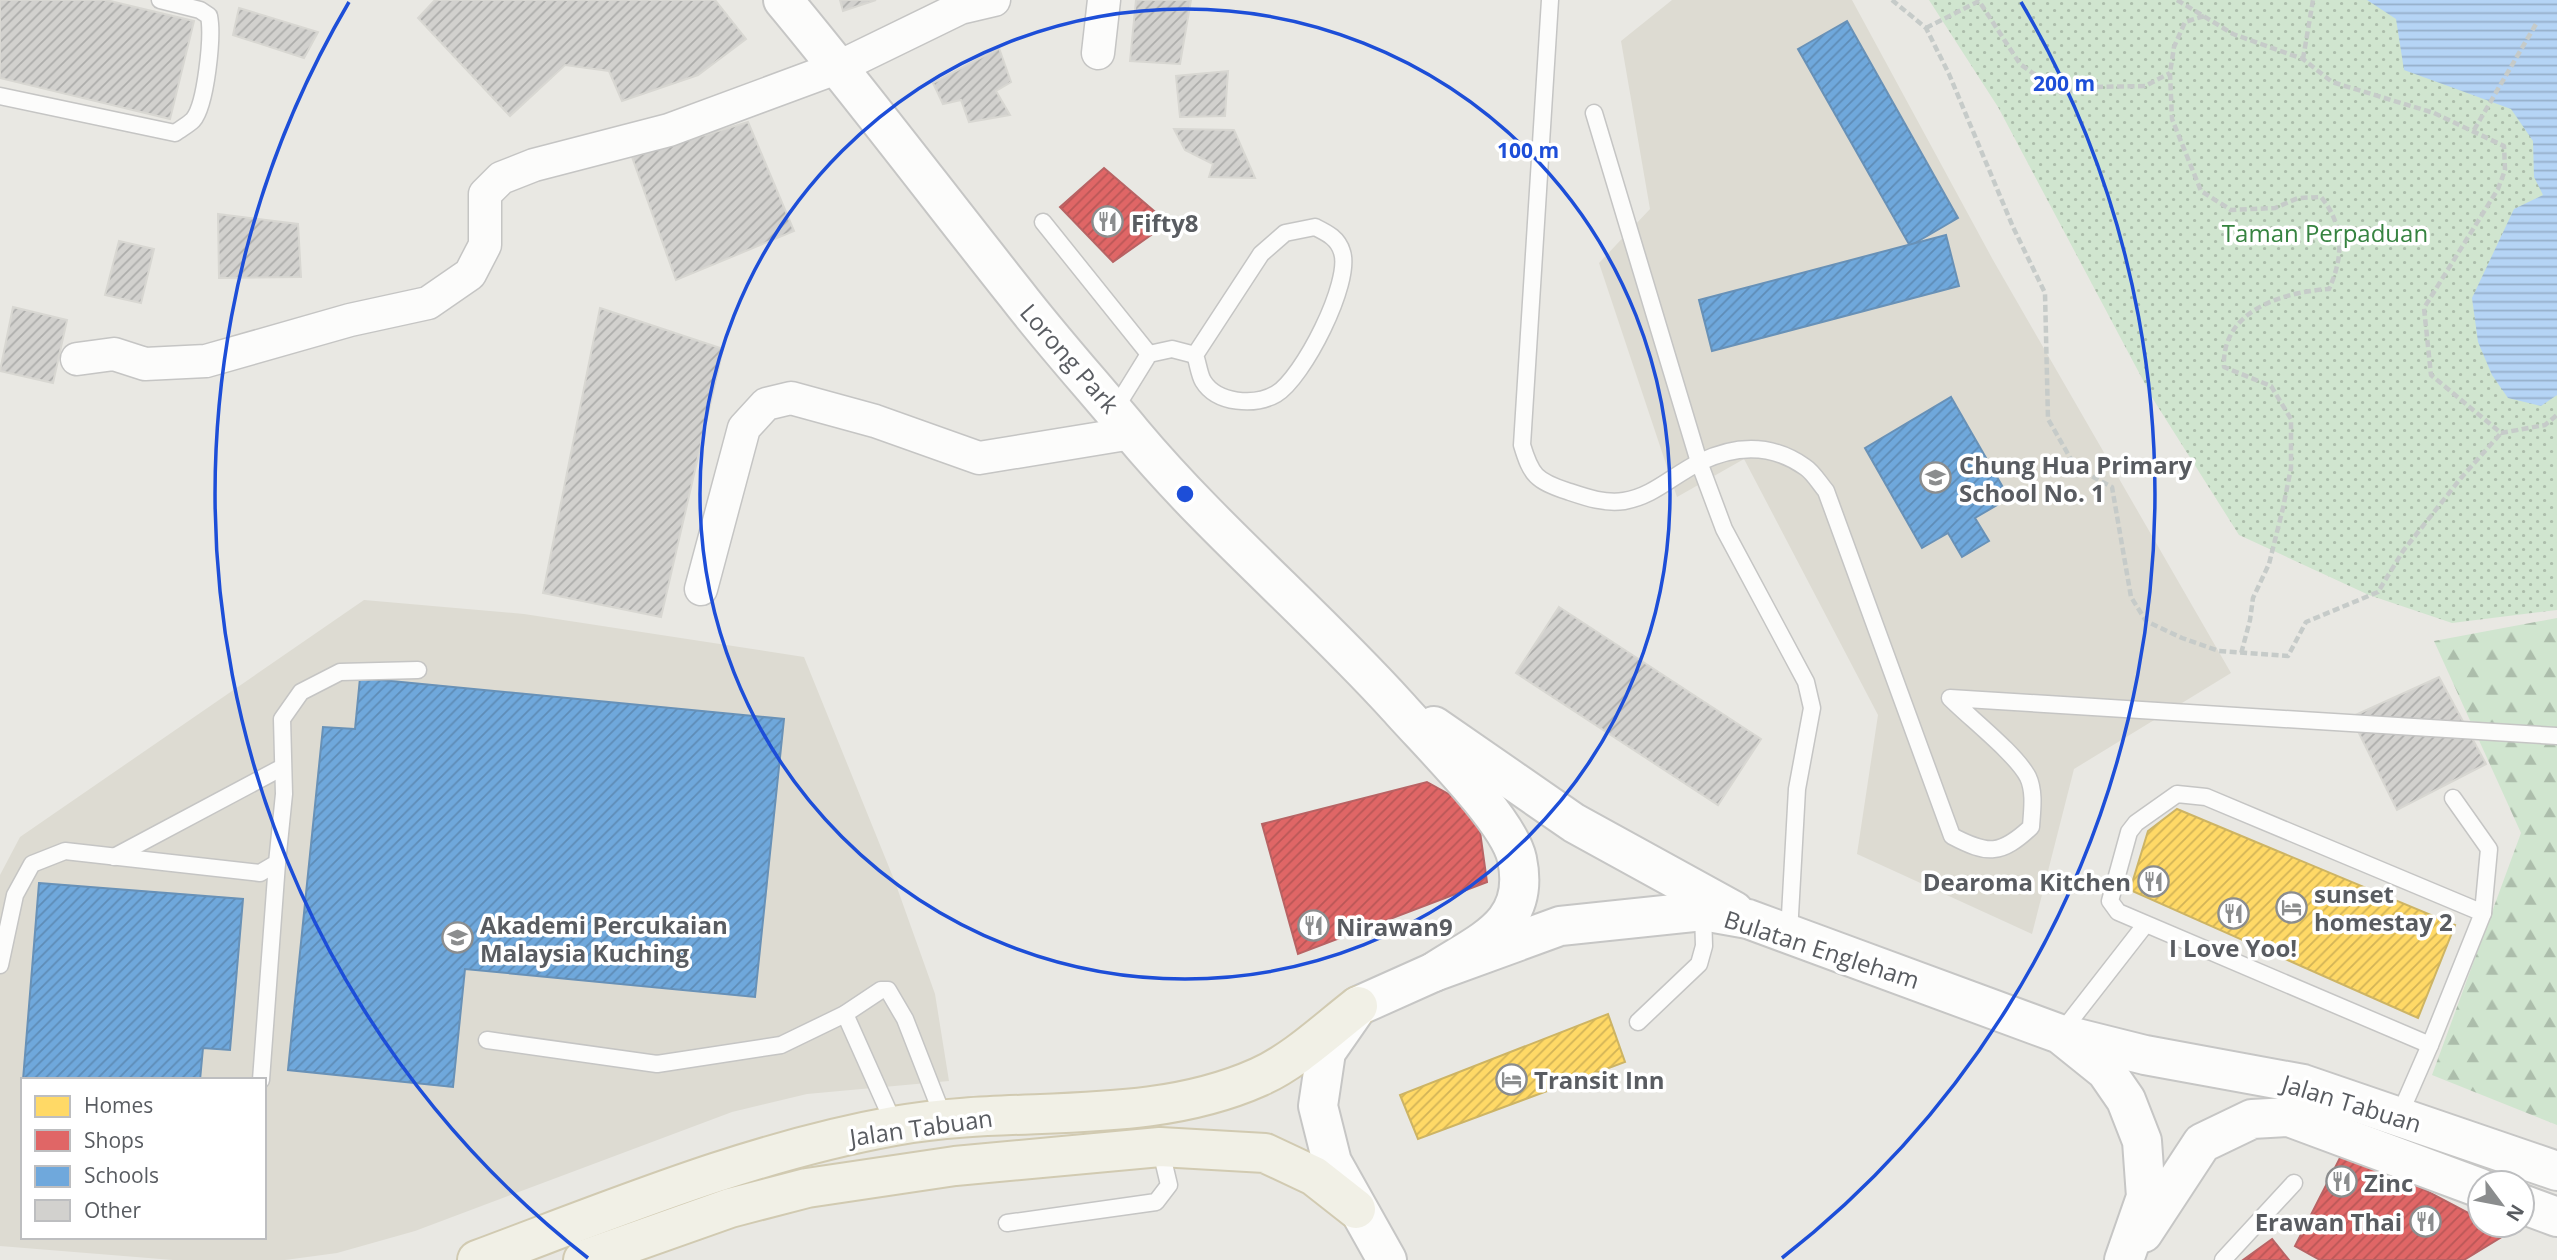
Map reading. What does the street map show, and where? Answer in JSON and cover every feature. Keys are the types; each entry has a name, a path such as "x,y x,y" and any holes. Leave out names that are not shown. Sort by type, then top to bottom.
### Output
{"main road":[{"name":"Lorong Park","path":"783,0 839,67 1019,298 1124,421 1243,552 1383,691"},
{"path":"1383,691 1574,822 1748,919"},
{"path":"1383,691 1488,807 1516,854 1522,887 1507,923 1434,972"},
{"name":"Bulatan Engleham","path":"1358,1006 1434,972 1560,926 1703,911 1748,919 2060,1034 2106,1071 2126,1100 2142,1141 2146,1197 2124,1260"},
{"path":"1358,1006 1326,1052 1318,1106 1332,1162 1387,1260"},
{"name":"Jalan Tabuan","path":"477,1260 741,1163 895,1126 944,1119 1157,1107 1211,1095 1262,1076 1358,1006"},
{"name":"Jalan Tabuan","path":"2060,1034 2145,1055 2303,1084 2557,1171"},
{"name":"Jalan Tabuan","path":"2124,1260 2202,1143 2252,1119 2289,1117 2466,1183"},
{"name":"Jalan Tabuan","path":"583,1260 730,1208 807,1188 955,1166 1160,1147 1265,1153 1314,1176 1356,1209"},
{"path":"2536,1209 2557,1217"}],"street":[{"path":"77,359 114,354 145,364 206,361 350,320 428,303 470,274 485,245 485,194 501,178 534,165 670,130 839,67 960,8 994,0"},
{"path":"1098,53 1104,0"},
{"path":"701,589 744,428 766,404 791,398 875,421 979,458 1124,421"}],"lane":[{"path":"0,96 175,133 194,119 201,101 212,30 209,16 200,10 160,0"},
{"path":"1550,0 1522,445 1531,472 1548,485 1595,500 1623,501 1652,492 1699,463 1744,447 1780,455 1807,468 1826,491 1952,836 1979,851 2011,845 2031,827 2029,779 2015,759 1950,698 2557,736"},
{"path":"1594,113 1699,463 1724,529 1806,682 1812,708 1797,789 1789,933"},
{"path":"1043,222 1149,354"},
{"path":"1315,227 1332,236 1342,252 1343,279 1336,303 1299,368 1277,394 1244,404 1213,391 1203,381 1195,355 1261,254 1285,233 1315,227"},
{"path":"1149,354 1172,349 1195,355"},
{"path":"1124,421 1149,354"},
{"path":"261,1078 284,794 281,768 282,719 301,692 340,671 418,670"},
{"path":"114,857 281,768"},
{"path":"2430,1045 2118,912 2110,901 2129,832 2136,822 2177,794 2206,797 2483,913"},
{"path":"2399,1116 2483,913 2489,849 2453,798"},
{"path":"0,965 15,895 32,864 65,852 260,873 277,863"},
{"path":"1638,1022 1699,964 1704,946 1703,911"},
{"path":"2060,1034 2146,925"},
{"path":"487,1040 657,1064 781,1045 845,1014 881,989 888,990 905,1019 944,1119"},
{"path":"845,1014 895,1126"},
{"path":"1007,1223 1156,1202 1169,1185 1160,1147"},
{"path":"2223,1260 2294,1183"}],"path":[{"path":"1892,0 1926,28 1949,74 2013,226 2045,293 2048,419 2076,468 2112,487 2131,597 2146,621 2182,638 2241,654 2288,656 2306,622 2378,592 2403,551 2501,433 2544,425 2557,415"},
{"path":"2177,0 2233,34 2303,59 2332,82 2434,113 2504,146 2505,170 2498,189 2424,308 2431,375 2501,433"},
{"path":"2303,59 2313,0"},
{"path":"1926,28 1979,1 1993,18 2020,64 2061,93 2090,87 2145,86 2170,73"},
{"path":"2204,16 2185,22 2174,47 2170,73 2172,119 2201,191 2231,210 2275,208 2298,198 2322,197 2335,214 2341,243 2338,270 2329,289 2305,290 2251,312 2233,326 2223,347 2224,367 2271,386 2291,419 2291,468 2283,508 2269,564 2253,598 2241,654"},
{"path":"2474,130 2536,24"}],"shaded area":[{"name":"Chung Hua Primary School No. 1","path":"1672,0 1852,0 1993,260 2231,673 2074,769 2032,934 1857,854 1878,715 1744,459 1677,497 1599,263 1650,209 1621,41"},
{"name":"Akademi Percukaian Malaysia Kuching","path":"364,600 524,614 804,657 895,882 935,994 949,1081 807,1094 732,1112 415,1231 337,1253 285,1260 173,1260 0,1246 0,875 20,837"}],"green space":[{"name":"Taman Perpaduan","path":"1929,0 2557,0 2557,610 2452,623 2369,595 2239,535 2153,399 1998,107"},
{"path":"2557,618 2557,1125 2432,1075 2521,833 2434,641"}],"water":[{"path":"2367,0 2557,0 2557,395 2541,406 2508,398 2492,375 2478,342 2472,298 2514,209 2543,195 2534,177 2533,141 2511,109 2404,70 2396,19"}],"building: Homes":[{"name":"sunset homestay 2","path":"2177,809 2455,925 2418,1018 2130,890 2148,831"},
{"name":"Transit Inn","path":"1608,1014 1625,1062 1418,1139 1400,1095"}],"building: Shops":[{"path":"1104,168 1168,223 1113,262 1060,207"},
{"path":"1427,782 1477,810 1487,882 1298,954 1262,824"},
{"path":"2345,1148 2466,1212 2466,1239 2498,1239 2464,1260 2320,1260 2295,1246"},
{"path":"2272,1239 2289,1260 2243,1260"}],"building: Schools":[{"path":"1847,21 1958,218 1910,246 1798,49"},
{"path":"1946,235 1959,286 1712,351 1699,300"},
{"path":"1951,397 2009,498 1975,518 1989,541 1962,557 1948,533 1922,548 1865,448"},
{"path":"360,678 784,719 755,997 465,969 453,1087 288,1070 323,727 355,729"},
{"path":"39,883 243,899 230,1050 203,1048 200,1078 23,1078"}],"building: Other":[{"path":"0,0 106,0 194,21 170,119 0,78"},
{"path":"435,0 715,0 746,39 698,75 622,101 609,71 565,65 510,116 418,18"},
{"path":"840,0 876,0 843,11"},
{"path":"1136,0 1191,0 1180,64 1130,61"},
{"path":"239,8 318,32 304,58 233,35"},
{"path":"999,48 1011,82 996,91 1010,115 969,122 961,100 943,104 933,83"},
{"path":"1228,71 1225,116 1180,117 1176,76"},
{"path":"748,122 794,231 676,280 632,157"},
{"path":"1174,129 1234,130 1255,178 1209,177 1213,164 1185,150"},
{"path":"218,214 298,224 301,277 219,278"},
{"path":"119,241 154,249 141,303 105,295"},
{"path":"13,307 67,320 53,383 0,371"},
{"path":"600,308 723,349 661,617 543,593"},
{"path":"1559,607 1761,739 1718,805 1516,673"},
{"path":"2439,677 2486,764 2397,810 2351,717"}],"place":[{"name":"Fifty8","path":"1108,222"},
{"name":"Chung Hua Primary School No. 1","path":"1936,478"},
{"name":"Dearoma Kitchen","path":"2154,881"},
{"name":"sunset homestay 2","path":"2291,907"},
{"name":"I Love Yoo!","path":"2233,913"},
{"name":"Nirawan9","path":"1313,926"},
{"name":"Akademi Percukaian Malaysia Kuching","path":"457,938"},
{"name":"Transit Inn","path":"1511,1079"},
{"name":"Zinc","path":"2341,1182"},
{"name":"Erawan Thai","path":"2425,1221"}]}
